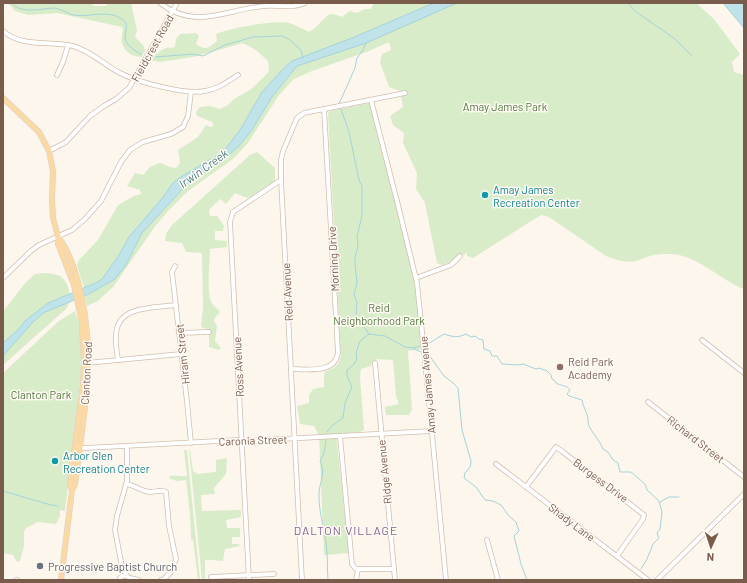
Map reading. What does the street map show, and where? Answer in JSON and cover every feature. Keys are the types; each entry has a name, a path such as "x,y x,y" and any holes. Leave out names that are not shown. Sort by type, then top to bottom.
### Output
{"main road":[{"name":"Clanton Road","path":"3,98 39,132 49,151 54,171 52,199 53,218 58,237 58,244 76,284 87,329 86,363 77,447 75,485 72,490 61,580"}],"street":[{"path":"160,3 173,11 192,16 206,17 258,5 290,7 305,3"},
{"name":"Fieldcrest Road","path":"49,151 66,142 90,116 122,95 135,79 177,3"},
{"path":"3,31 16,39 26,42 68,45 90,52 119,73 135,79 190,92 203,92 214,89 225,84 238,75"},
{"path":"57,75 68,45"},
{"path":"3,278 39,245 58,237 80,224 93,211 106,193 121,162 130,150 142,142 171,134 183,127 188,116 190,92"},
{"name":"Reid Avenue","path":"302,580 281,156 297,118 304,113 405,94"},
{"name":"Amay James Avenue","path":"371,100 416,278 446,580"},
{"name":"Morning Drive","path":"291,369 328,367 334,363 338,353 324,109"},
{"name":"Ross Avenue","path":"249,578 230,218 233,212 281,180"},
{"path":"416,278 451,265 460,256"},
{"name":"Hiram Street","path":"175,266 172,272 180,333 191,443"},
{"path":"118,360 116,330 124,317 136,310 176,305"},
{"path":"180,333 209,332"},
{"path":"702,340 744,373"},
{"path":"86,363 181,354"},
{"name":"Ridge Avenue","path":"375,363 395,580"},
{"name":"Richard Street","path":"648,402 744,477"},
{"name":"Caronia Street","path":"77,447 127,446 432,431"},
{"path":"340,436 353,566 358,569 394,569"},
{"path":"127,446 126,484 115,525 122,567 130,578"},
{"name":"Burgess Drive","path":"526,488 556,447 643,513 643,519 617,556"},
{"name":"Shady Lane","path":"496,464 648,580"},
{"path":"126,484 147,491 166,492 169,526 176,559 171,572 162,580"},
{"path":"657,580 744,494"},
{"path":"487,540 498,580"},
{"path":"119,579 122,567"},
{"path":"356,580 358,569"},
{"path":"210,577 249,578 274,574"},
{"path":"119,579 124,576 139,580"}],"green space":[{"path":"8,3 92,3 93,6 106,6 108,3 131,3 137,30 135,37 143,45 145,50 142,57 132,55 125,49 122,41 122,27 57,13 28,15 15,11"},
{"path":"374,3 434,3 352,38 292,61 262,92 240,130 223,152 179,178 172,184 164,196 129,237 119,255 102,279 99,282 84,288 77,265 79,260 98,240 118,205 134,196 141,194 140,190 127,186 135,173 143,175 150,167 160,163 176,168 180,163 178,150 198,137 206,125 210,127 214,126 212,122 197,116 196,112 200,107 210,106 220,109 228,105 234,99 250,90 269,71 268,61 256,50 243,43 193,57 160,62 150,60 153,57 164,49 175,46 176,39 180,34 196,33 199,36 196,44 207,48 217,41 216,34 231,29 252,25 282,22 289,23 309,32 330,14 342,17 350,11 357,13 365,9 371,9"},
{"name":"Amay James Park","path":"439,3 696,3 714,19 740,54 732,62 734,72 744,75 744,289 691,259 682,256 658,254 631,262 606,256 549,217 541,215 473,258 467,256 467,253 447,264 441,265 437,263 425,203 416,189 417,173 403,143 404,133 393,125 390,116 403,107 400,91 389,87 380,62 382,54 391,50 389,42 294,79 279,95 248,143 233,159 188,191 169,210 156,225 113,287 98,301 87,306 85,296 89,294 133,250 142,233 180,191 190,181 222,161 239,146 252,130 272,97 297,66 366,43 387,33"},
{"name":"Reid Neighborhood Park","path":"370,103 414,274 422,349 408,351 412,409 409,415 386,415 385,407 399,404 396,396 393,360 376,359 376,363 372,363 371,366 361,369 360,377 364,430 359,432 336,434 349,553 324,555 319,435 314,426 300,424 297,406 309,403 309,395 313,389 324,387 325,371 336,366 341,356 328,113 330,111"},
{"path":"257,152 275,168 275,181 257,194 247,198 235,193 226,204 220,199 209,210 210,216 217,216 224,226 223,231 215,231 215,240 227,241 227,247 210,249 209,293 210,299 214,306 219,310 219,314 216,316 214,321 217,326 215,341 221,348 219,350 209,347 209,330 201,327 203,307 202,253 186,252 182,243 165,241 166,234 172,225 250,155"},
{"path":"44,273 60,276 63,279 68,287 70,295 69,304 67,308 3,365 4,310 26,282 35,274"},
{"name":"Clanton Park","path":"75,311 81,329 82,366 65,511 60,510 60,516 56,524 38,522 26,528 24,532 24,546 20,561 17,562 13,555 3,553 3,373 59,321"},
{"path":"189,449 193,471 197,474 216,472 216,460 227,458 226,474 214,488 215,494 201,495 202,511 241,510 241,517 226,520 227,528 240,528 240,537 232,537 232,544 239,544 240,546 225,549 223,561 205,560 205,580 202,580"},
{"path":"184,450 187,450 200,580 198,580 193,540 191,539 186,480 177,481 170,479 169,476 187,476"}],"water":[{"name":"Irwin Creek","path":"434,3 457,3 366,43 297,66 272,97 252,130 239,146 222,161 205,170 190,181 142,233 126,265 115,279 89,294 43,313 3,356 3,343 19,329 25,321 48,303 102,279 119,255 129,237 164,196 172,184 179,178 223,152 240,130 262,92 292,61 352,38"},
{"path":"723,3 744,3 744,28"}],"waterway":[{"path":"12,3 20,9 25,10 53,8 80,16 101,14 114,15 126,23 125,40 128,45 141,54"},
{"path":"628,3 635,11 675,39 692,56"},
{"path":"155,57 193,54 203,56 225,45 253,37 282,36 289,39 301,50 303,58"},
{"path":"339,104 355,68 357,58 366,43"},
{"path":"341,109 349,132 359,180 362,186 362,216 357,236 358,246 355,257 357,283 354,294 357,303 356,316 369,334"},
{"path":"327,432 333,425 343,418 345,403 352,387 347,376 347,370 357,359 356,353 360,341 369,334 385,336 405,347 421,352"},
{"path":"428,344 444,334 455,337 466,334 471,337 475,336 483,340 484,349 490,351 492,356 497,356 502,364 523,364 547,371 556,383 569,388 570,390 567,394 569,396 582,400 589,427 603,449 608,452 613,460 618,463 620,472 631,472 645,484 647,490 659,501 662,512 660,529 657,533 659,538 653,544 641,569"},
{"path":"413,348 420,346"},
{"path":"429,355 444,376 458,388 462,430 471,461 470,467 465,473 464,478 476,487 485,500 493,501 501,505 509,516 516,522 519,531 514,536 521,564 527,580"},
{"path":"326,441 324,453 320,461 323,471 319,497 327,548 328,580"},
{"path":"3,491 58,506"},
{"path":"660,502 669,497 679,497"}],"place":[{"name":"Amay James Recreation Center","path":"485,195"},
{"name":"Reid Park Academy","path":"560,367"},
{"name":"Arbor Glen Recreation Center","path":"55,461"},
{"name":"Progressive Baptist Church","path":"40,566"}],"district":[{"name":"DALTON VILLAGE","path":"346,530"}]}
